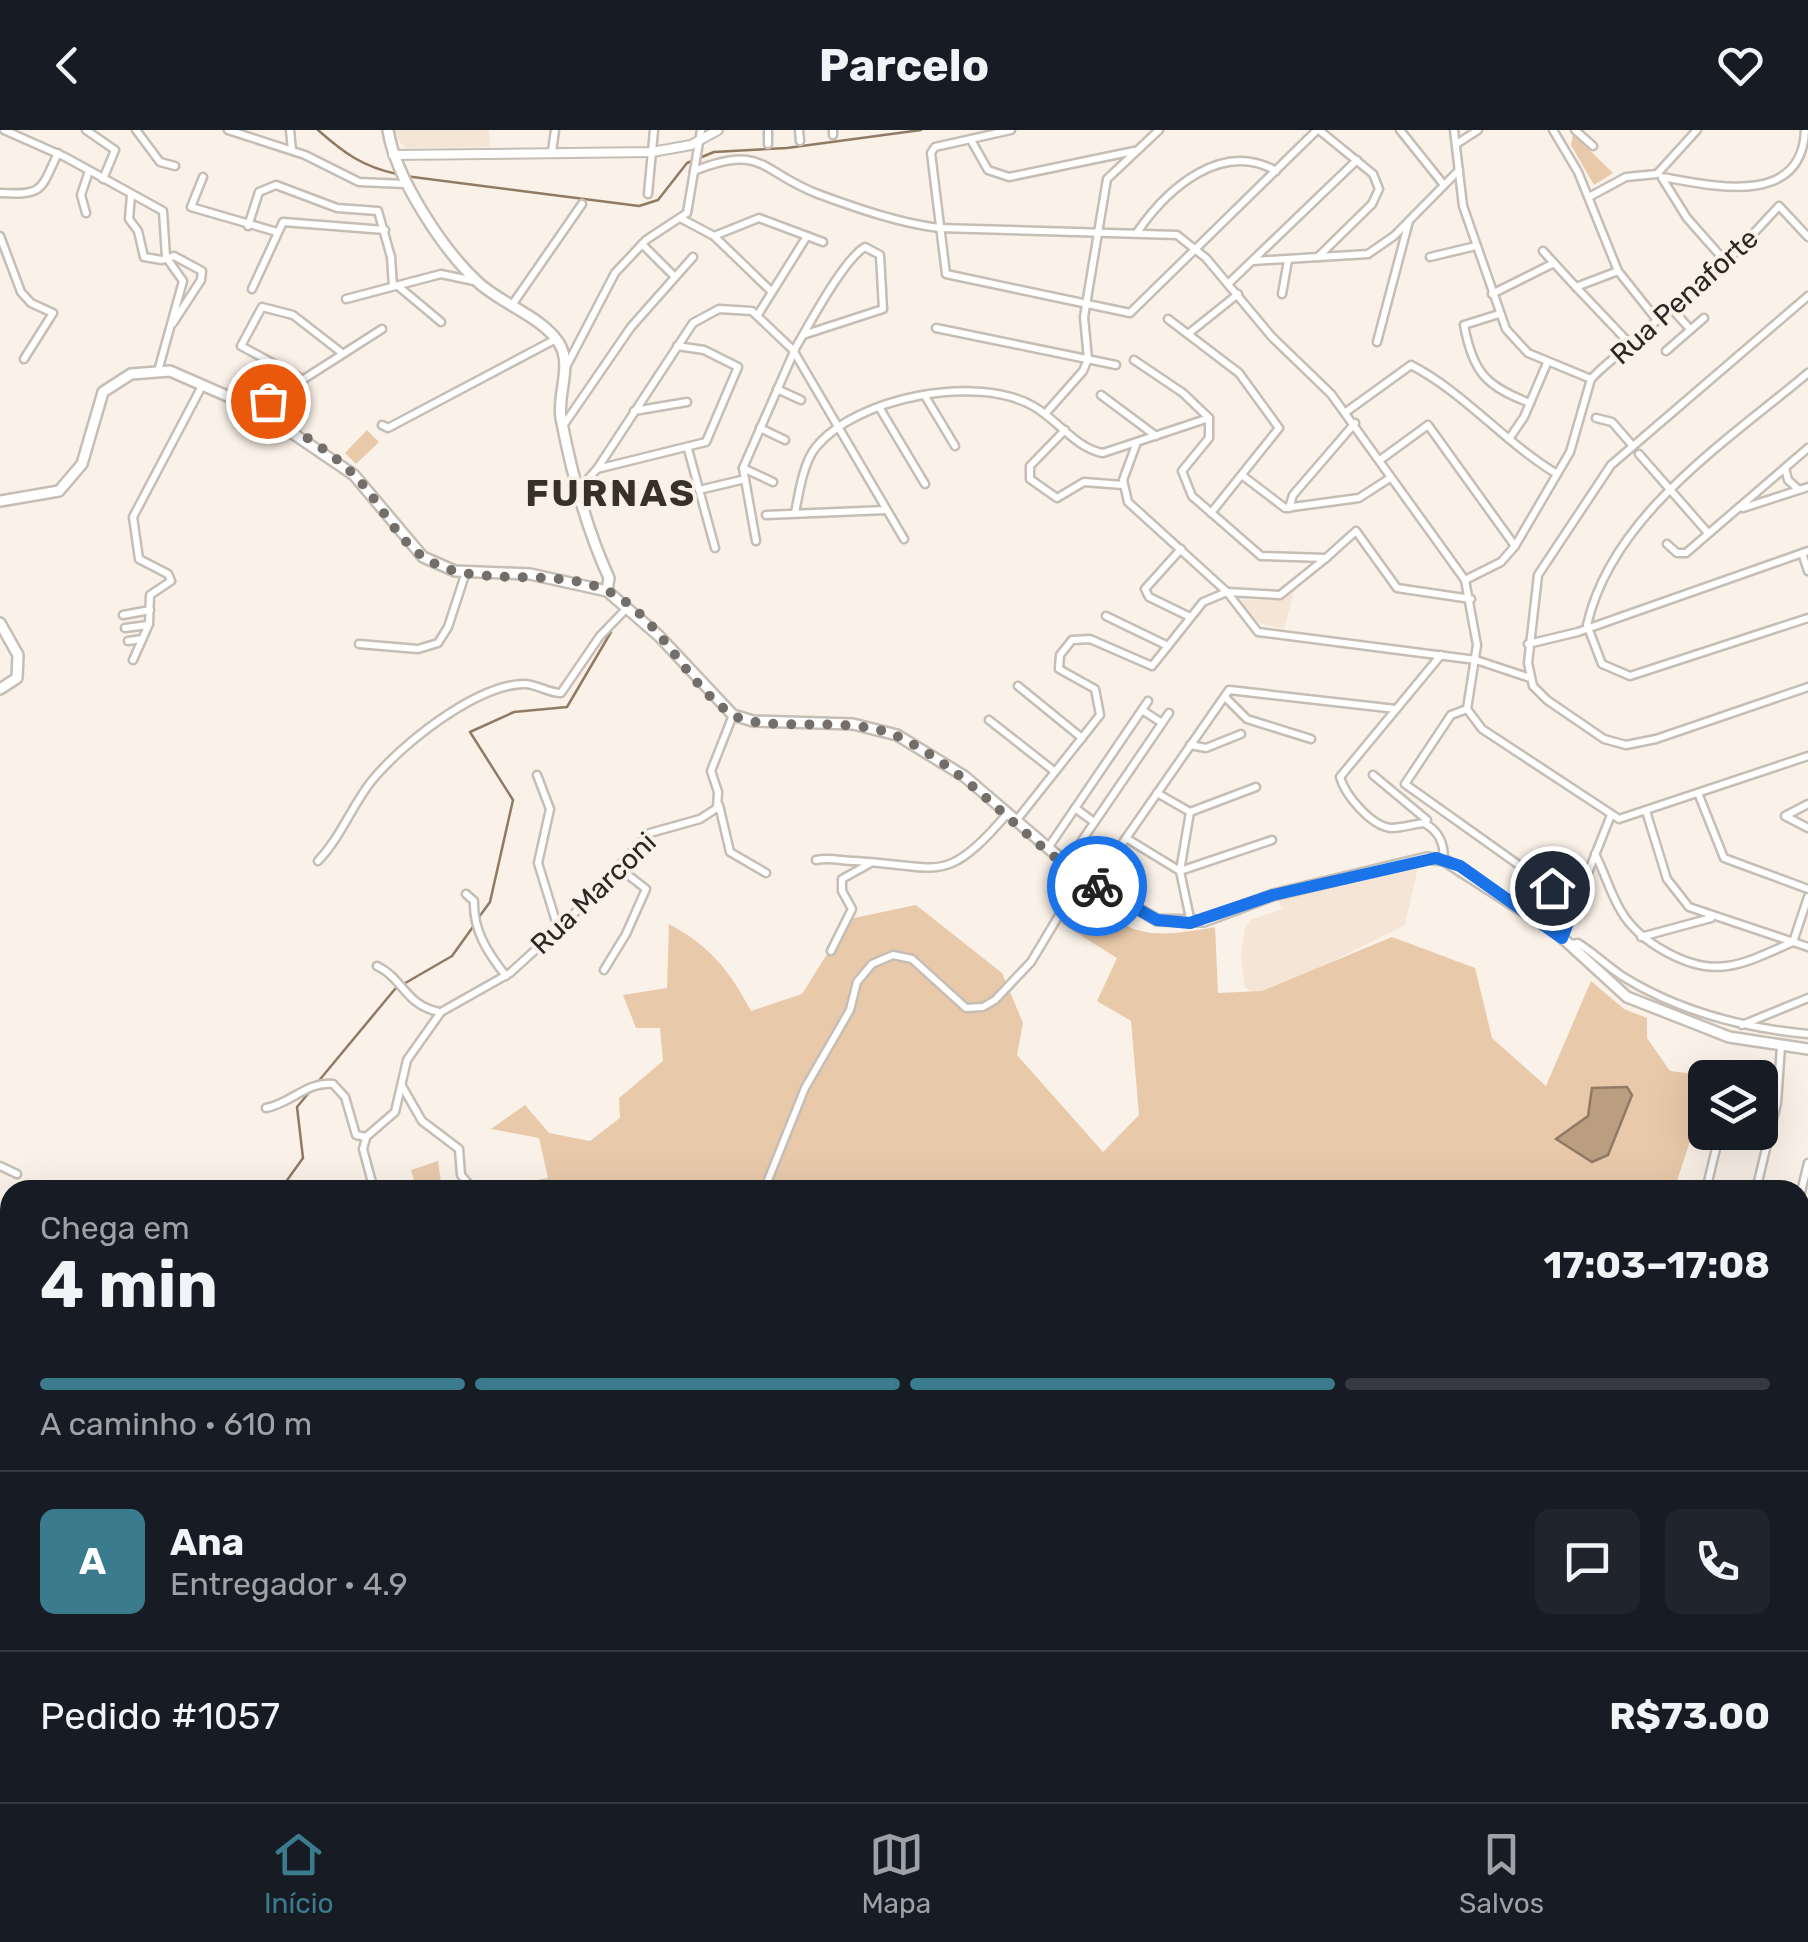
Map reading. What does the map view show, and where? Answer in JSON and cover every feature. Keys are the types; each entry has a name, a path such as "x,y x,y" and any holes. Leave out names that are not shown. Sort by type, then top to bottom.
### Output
{"main road":[{"path":"388,130 394,161 404,183 480,284 556,339 565,368 560,399 563,426 607,574 626,603 733,715 753,721 853,724 886,732 943,762 1090,882 1157,920 1190,923 1273,895 1426,858 1444,860 1566,941 1627,997 1710,1031 1808,1048"},
{"path":"0,501 59,491 82,464 103,392 131,374 158,370 257,408 354,475 423,557 466,572 530,574 604,589 626,603"},
{"path":"604,589 607,574"},
{"path":"0,624 20,662 17,678 2,686"}],"street":[{"path":"4,130 58,153 165,214 166,257 182,281 158,370"},
{"path":"86,130 115,150 103,179"},
{"path":"136,130 160,162 175,166"},
{"path":"228,130 292,150 359,182 404,183"},
{"path":"290,130 292,150"},
{"path":"552,152 554,130"},
{"path":"648,194 654,130"},
{"path":"565,368 608,282 642,244 682,218 690,204 701,130"},
{"path":"394,161 552,152 652,152 702,141 718,130"},
{"path":"768,130 768,144"},
{"path":"799,130 800,141"},
{"path":"1011,130 932,150 946,274 1132,313 1318,130 1372,174 1379,189 1372,204 1318,258"},
{"path":"1044,414 1083,371 1088,359 1084,333 1087,304 1107,179 1159,130"},
{"path":"1400,130 1444,185"},
{"path":"1454,130 1463,206 1499,314 1516,344 1547,363 1591,379"},
{"path":"1458,143 1478,130"},
{"path":"1553,130 1589,198 1618,271 1658,320"},
{"path":"1559,139 1566,130"},
{"path":"1575,130 1593,146"},
{"path":"1659,176 1697,130"},
{"path":"1589,198 1626,177 1659,176 1733,189 1777,178 1800,151 1805,130"},
{"path":"971,140 988,170 1008,177 1135,150"},
{"path":"0,194 34,194 40,190 58,153"},
{"path":"696,168 724,160 754,160 818,194 906,223 938,228 1177,235 1196,248 1230,283 1272,336 1346,412 1466,580 1472,598 1476,660 1468,709 1482,729 1612,815 1624,819 1808,756"},
{"path":"1230,283 1356,160"},
{"path":"1138,232 1185,181 1209,167 1247,161 1276,172"},
{"path":"1253,261 1368,254 1460,170"},
{"path":"86,212 81,194 89,171"},
{"path":"1659,176 1687,218 1726,260"},
{"path":"203,177 191,207 277,232"},
{"path":"248,226 259,192 276,185 337,208 378,211 395,286 441,322"},
{"path":"130,196 128,220 138,231 140,253 162,260 174,256 202,270 201,280 170,328"},
{"path":"511,306 582,204"},
{"name":"Rua Penaforte","path":"1466,580 1501,562 1515,546 1574,444 1591,379 1726,260 1779,206 1808,237"},
{"path":"682,218 714,236 772,292"},
{"path":"714,236 756,218 823,242"},
{"path":"1377,342 1409,220"},
{"path":"252,289 277,232 286,221 384,230"},
{"path":"0,236 21,292 31,303 53,313 24,359"},
{"path":"759,314 807,236"},
{"path":"642,244 674,276"},
{"path":"1430,258 1476,246"},
{"path":"756,541 742,468 803,335 860,248 880,254 883,309 803,335"},
{"path":"1543,251 1631,344"},
{"path":"563,426 631,326 693,257"},
{"path":"1282,294 1288,260"},
{"path":"1492,294 1554,263"},
{"path":"1576,287 1618,271"},
{"path":"346,299 441,274 480,284"},
{"path":"1188,334 1238,294"},
{"path":"1808,296 1632,445 1604,474 1538,575 1528,644 1530,678 1536,691 1580,725 1610,742 1634,745 1808,686"},
{"path":"302,379 241,346 254,317 264,306 292,315 342,353"},
{"path":"1671,308 1690,329"},
{"path":"580,488 597,469 693,323 712,311 740,309 759,314 794,353 904,539"},
{"path":"1499,314 1464,325 1484,379 1496,390 1530,402"},
{"path":"1666,351 1704,318"},
{"path":"1168,319 1240,373 1278,424 1277,436 1210,513"},
{"path":"936,328 1116,366"},
{"path":"257,408 382,329"},
{"path":"382,425 388,428 556,339"},
{"path":"597,469 706,442 738,366 693,347 676,346"},
{"path":"1134,360 1183,393 1209,418 1208,438 1182,471 1186,489 1268,559 1326,558"},
{"path":"1508,439 1547,363"},
{"path":"1346,412 1408,365 1442,382 1508,439 1557,474"},
{"path":"1808,373 1670,491 1630,534 1597,591 1587,625 1602,664 1630,676 1808,618"},
{"path":"133,660 149,624 150,595 169,585 170,578 139,559 133,517 202,384"},
{"path":"777,389 801,400"},
{"path":"795,513 813,452 838,429 879,407 925,396 966,390 1029,404 1100,453 1209,418"},
{"path":"1101,395 1156,436"},
{"path":"925,396 956,446"},
{"path":"634,411 687,402"},
{"path":"879,407 925,484"},
{"path":"1596,418 1612,422 1632,445"},
{"path":"1289,508 1293,496 1355,424"},
{"path":"1380,460 1428,426 1515,546"},
{"path":"760,428 786,440"},
{"path":"1065,430 1030,466 1030,479 1058,498 1084,482 1122,485"},
{"path":"1137,442 1122,485 1130,505 1227,592 1242,617 1261,634 1476,660 1530,678"},
{"path":"1667,544 1684,554 1808,448"},
{"path":"688,449 715,548"},
{"path":"1639,454 1708,534"},
{"path":"742,468 773,482"},
{"path":"1785,468 1788,480 1804,488"},
{"path":"1242,476 1279,507 1289,508 1359,498 1390,478"},
{"path":"699,490 742,480"},
{"path":"1736,510 1804,488"},
{"path":"766,515 886,510"},
{"path":"816,860 875,862 915,870 953,863 977,849 1054,772 1100,714 1095,688 1059,669 1060,654 1072,640 1090,639 1152,666 1199,605 1227,592 1280,594 1356,531 1398,588 1472,598"},
{"path":"1181,549 1145,589 1149,597 1188,616"},
{"path":"1528,644 1805,552 1808,571"},
{"path":"359,644 418,649 438,643 448,627 466,572"},
{"path":"318,861 369,784 406,745 464,706 508,687 529,684 561,693 626,603"},
{"path":"122,615 150,610"},
{"path":"1106,616 1168,646"},
{"path":"125,628 149,624"},
{"path":"128,641 143,638"},
{"path":"1426,821 1392,828 1380,824 1354,800 1340,780 1344,768 1441,655"},
{"path":"1018,686 1082,738"},
{"path":"1227,694 1396,709"},
{"path":"1227,694 1246,719 1311,738"},
{"path":"768,1180 812,1072 850,1010 856,982 872,964 893,955 912,958 966,1008 983,1008 1031,962 1070,898 1090,882 1126,838 1227,694"},
{"path":"1048,848 1148,700"},
{"path":"1468,709 1450,715 1406,783 1575,905"},
{"path":"1142,710 1162,723"},
{"path":"1066,864 1169,713"},
{"path":"733,715 711,770 730,852 766,873"},
{"path":"989,720 1054,772"},
{"path":"1190,745 1206,748 1242,734"},
{"path":"536,774 550,809 538,863 558,928"},
{"path":"1373,775 1438,835 1444,860"},
{"path":"1157,793 1190,812 1256,788"},
{"path":"1698,793 1724,858 1808,889"},
{"path":"1808,804 1788,812 1785,818 1808,828"},
{"name":"Rua Marconi","path":"366,1137 395,1112 407,1060 440,1012 506,976 656,830 700,819 719,805"},
{"path":"1426,821 1432,805"},
{"path":"1074,808 1094,822"},
{"path":"1646,811 1674,892 1689,907 1712,918 1808,947"},
{"path":"1190,812 1180,871 1190,923"},
{"path":"1612,815 1575,905 1566,941 1578,943 1633,982 1740,1025 1808,1034"},
{"path":"1126,838 1180,871"},
{"path":"1180,871 1272,840"},
{"path":"1596,854 1616,903 1640,937 1667,953 1721,967 1793,942"},
{"path":"831,951 852,909 842,891 842,879 875,862"},
{"path":"604,970 646,889 618,867"},
{"path":"466,894 474,901 472,920 485,948 506,976"},
{"path":"1793,942 1808,897"},
{"path":"1640,937 1712,918"},
{"path":"378,966 391,974 413,1001 440,1012"},
{"path":"1740,1025 1808,998"},
{"path":"1778,1072 1780,1046"},
{"path":"266,1108 278,1106 316,1084 332,1084 345,1097 356,1134 366,1137 362,1149 371,1180"},
{"path":"402,1085 422,1121 459,1149 460,1175 465,1180"},
{"path":"1708,1180 1716,1150"},
{"path":"1758,1180 1766,1150"},
{"path":"0,1166 17,1174"}],"shaded area":[{"path":"395,130 489,130 490,147 407,148 396,139"},
{"path":"1573,134 1613,173 1594,185 1571,145"},
{"path":"367,430 379,442 356,464 345,453"},
{"path":"1294,591 1284,629 1259,623 1237,600 1283,599"},
{"path":"1418,867 1405,925 1279,988 1258,994 1245,988 1241,956 1245,928 1251,920 1282,909 1278,899"},
{"path":"1084,897 1117,921 1145,932 1175,933 1215,927 1218,993 1262,991 1392,937 1475,968 1492,1038 1546,1086 1591,981 1624,1009 1647,1018 1647,1038 1670,1071 1688,1073 1688,1147 1677,1180 536,1180 548,1178 539,1138 491,1129 525,1105 549,1133 590,1141 620,1118 619,1098 663,1061 660,1028 636,1028 623,995 667,988 669,924 718,961 751,1011 802,994 849,919 916,905 1002,973 1023,1023 1017,1055 1103,1152 1139,1115 1131,1021 1097,1001 1117,958 1061,923"},
{"path":"1627,1087 1632,1095 1608,1155 1592,1162 1556,1139 1588,1116 1592,1088"},
{"path":"438,1161 441,1180 414,1180 411,1170"}],"waterway":[{"path":"318,130 354,158 397,174"},
{"path":"405,176 639,206 658,200 687,163 714,152 787,148 921,130"},
{"path":"479,917 490,902 513,800 470,732 514,712 567,707 611,632"},
{"path":"317,1083 395,989 452,956 475,924"},
{"path":"287,1180 303,1158 297,1107 312,1089"}],"way so far":[{"path":"268,401 257,408 354,475 423,557 455,571 530,574 607,590 659,636 733,715 753,721 871,726 896,736 964,776 1097,886"}],"district":[{"name":"FURNAS","path":"611,493"}],"route":[{"path":"1097,886 1157,920 1190,923 1273,895 1436,858 1460,866 1562,938 1575,905 1552,888"}]}
